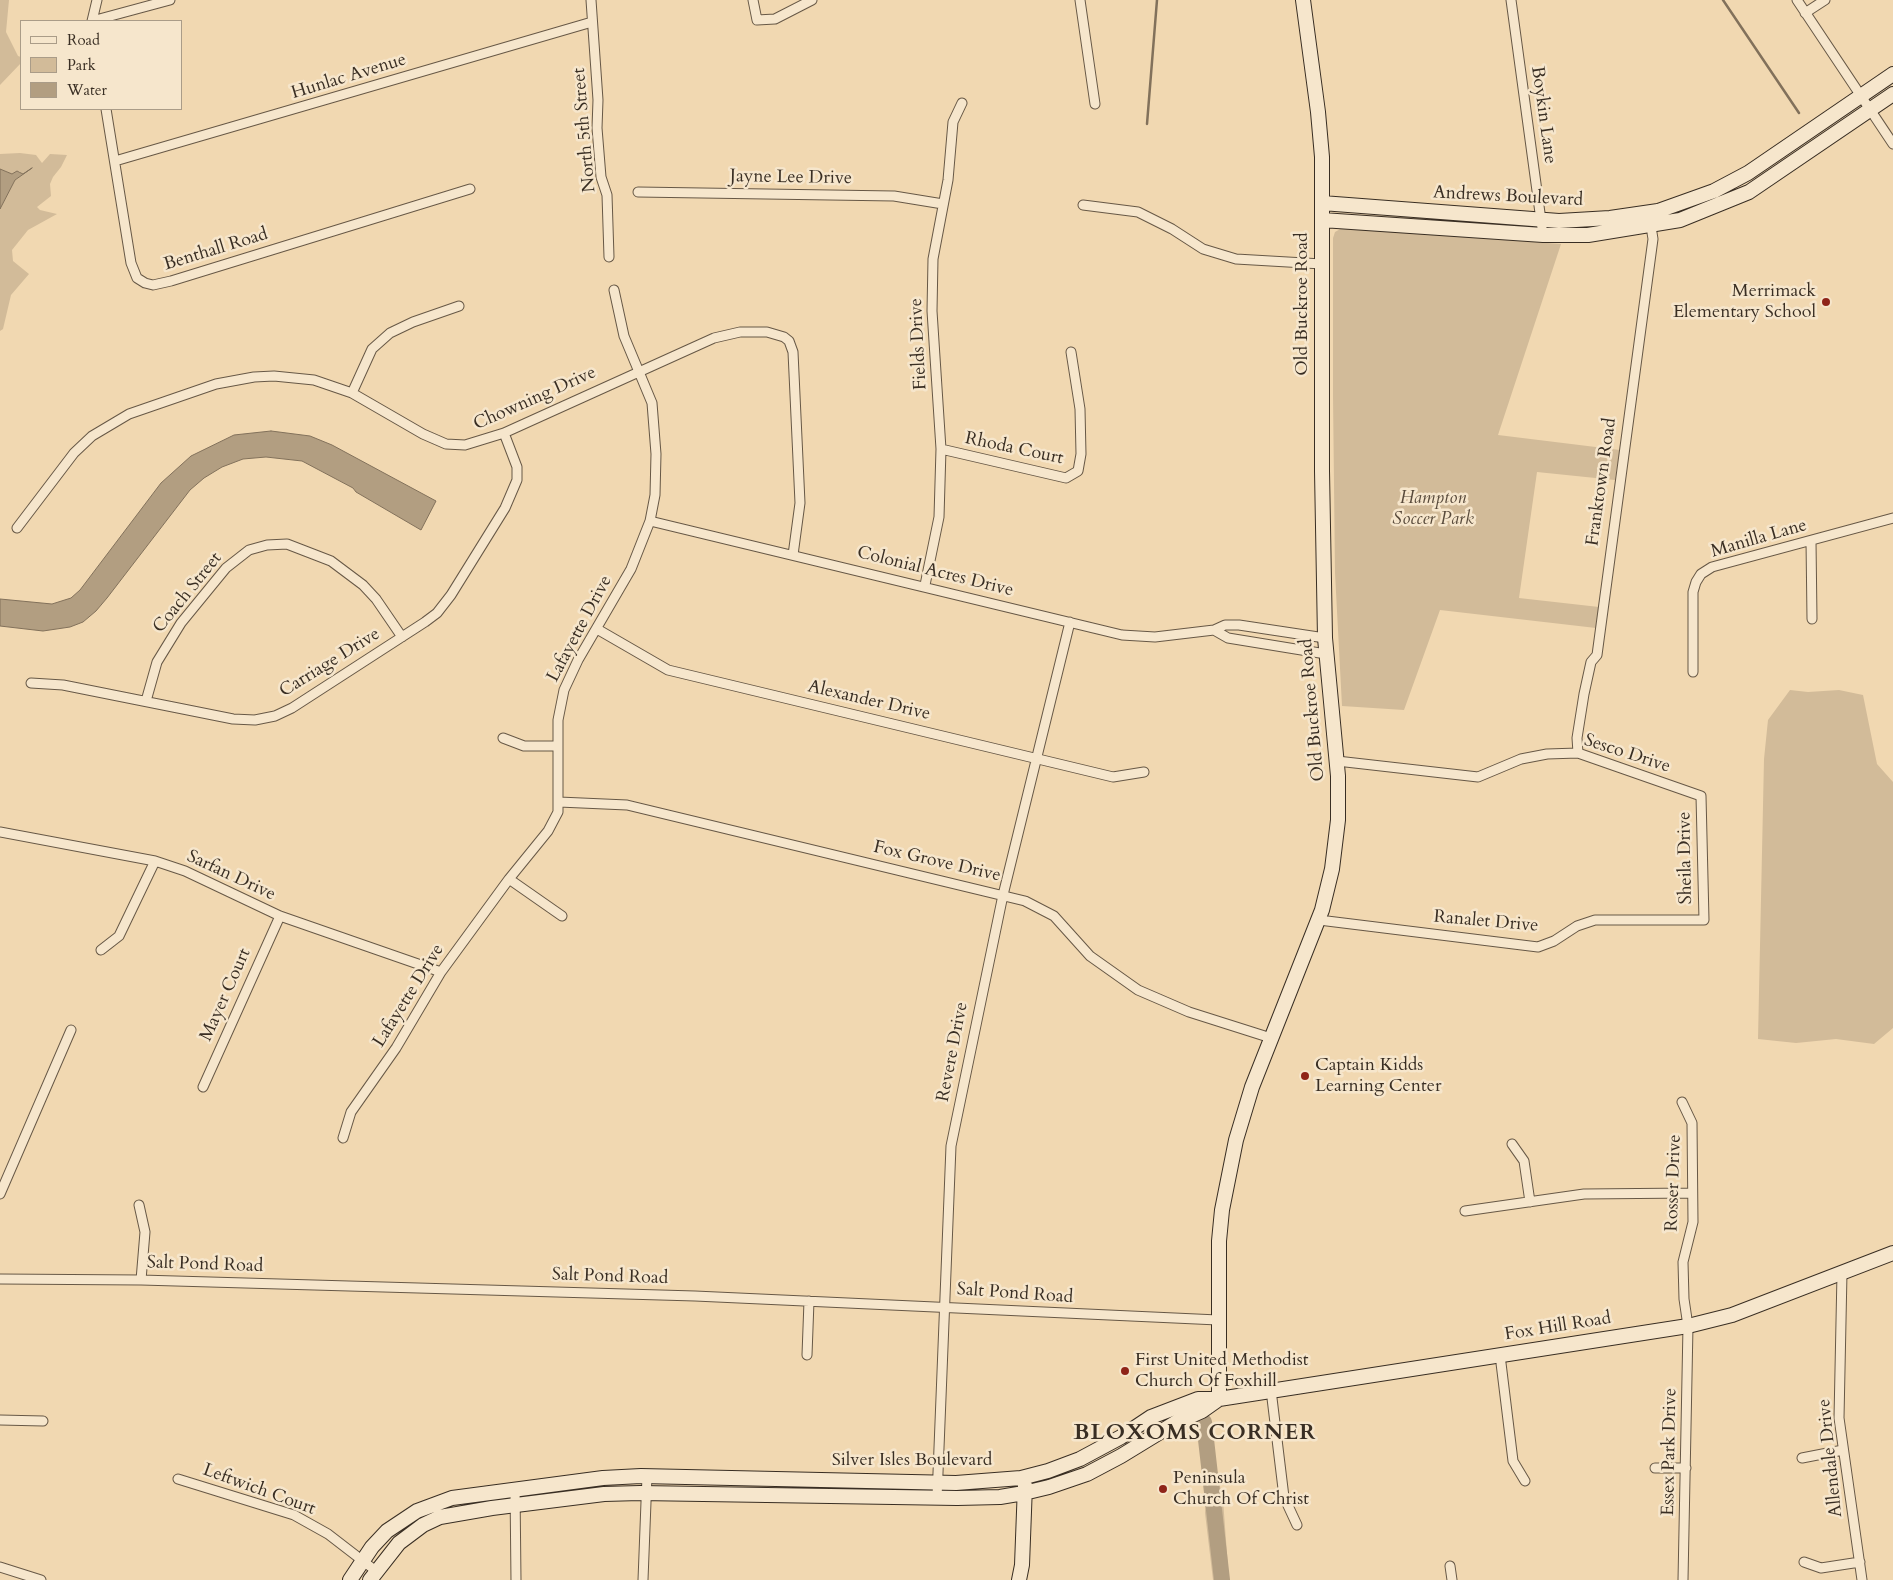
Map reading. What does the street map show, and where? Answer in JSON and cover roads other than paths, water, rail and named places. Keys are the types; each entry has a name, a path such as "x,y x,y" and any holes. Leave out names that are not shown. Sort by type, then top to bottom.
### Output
{"street":[{"path":"92,20 97,0"},
{"path":"96,20 170,0"},
{"name":"North 5th Street","path":"591,0 598,100 597,128 601,177 607,195 609,257"},
{"path":"754,0 757,20 775,19 812,0"},
{"path":"1080,0 1095,104"},
{"name":"Old Buckroe Road","path":"1219,1399 1219,1241 1225,1192 1244,1108 1319,920 1332,868 1336,842 1338,805 1337,761 1325,638 1322,203 1318,112 1303,0"},
{"name":"Boykin Lane","path":"1511,0 1543,235"},
{"path":"1796,0 1893,144"},
{"path":"1805,13 1824,0"},
{"name":"Hunlac Avenue","path":"115,162 592,22"},
{"name":"Andrews Boulevard","path":"1322,220 1543,235 1588,235 1650,219 1733,182 1893,74"},
{"name":"Andrews Boulevard","path":"1322,203 1542,220 1680,220 1749,192 1893,94"},
{"name":"Fields Drive","path":"925,585 939,517 941,449 932,311 933,260 948,180 953,122 962,103"},
{"name":"Benthall Road","path":"106,110 131,263 137,278 153,285 470,189"},
{"name":"Jayne Lee Drive","path":"638,192 894,196 943,204"},
{"path":"1083,205 1138,212 1172,229 1203,249 1236,259 1322,264"},
{"name":"Franktown Road","path":"1578,753 1577,738 1584,694 1592,662 1597,655 1653,239 1650,219"},
{"name":"Lafayette Drive","path":"343,1138 351,1112 396,1048 441,972 509,879 552,826 559,802 558,720 564,690 573,670 631,568 650,521 657,480 652,403 624,336 614,290"},
{"path":"352,393 372,349 390,333 413,322 459,306"},
{"name":"Chowning Drive","path":"17,528 74,453 92,436 130,414 216,384 254,377 274,376 314,380 352,393 423,434 446,444 465,445 504,433 639,370 731,333 767,332 779,335 789,341 793,352 800,503 793,555"},
{"name":"Rhoda Court","path":"941,449 1066,478 1078,471 1081,454 1080,409 1071,352"},
{"name":"Carriage Drive","path":"31,683 63,685 232,719 255,720 275,716 292,708 437,613 451,595 471,566 512,493 517,480 517,467 504,433"},
{"name":"Manilla Lane","path":"1693,672 1693,592 1701,574 1712,567 1893,518"},
{"name":"Colonial Acres Drive","path":"650,521 1139,637 1214,630 1225,625 1239,624 1325,638"},
{"path":"1811,540 1812,619"},
{"name":"Coach Street","path":"146,701 157,662 181,623 226,568 249,550 267,545 287,544 331,561 362,585 376,599 402,637"},
{"name":"Revere Drive","path":"938,1498 944,1306 952,1146 1003,895 1070,622"},
{"name":"Alexander Drive","path":"597,629 668,670 1113,777 1144,772"},
{"name":"Colonial Acres Drive","path":"1214,630 1228,638 1326,654"},
{"path":"503,738 524,746 558,746"},
{"name":"Sesco Drive","path":"1337,761 1478,777 1521,759 1547,754 1578,753 1701,796"},
{"name":"Sheila Drive","path":"1701,796 1704,920"},
{"name":"Fox Grove Drive","path":"559,802 627,805 1003,895 1037,906 1054,916 1090,956 1138,990 1180,1008 1271,1038"},
{"name":"Sarfan Drive","path":"0,832 155,861 185,871 280,916 441,972"},
{"path":"101,950 119,936 155,861"},
{"path":"509,879 562,916"},
{"name":"Mayer Court","path":"203,1087 280,916"},
{"name":"Ranalet Drive","path":"1319,920 1538,947 1554,941 1577,926 1595,920 1704,920"},
{"path":"0,1194 71,1030"},
{"name":"Rosser Drive","path":"1682,1102 1692,1123 1693,1222 1683,1262 1684,1299 1688,1326"},
{"path":"1512,1144 1524,1161 1530,1202"},
{"path":"1465,1211 1584,1194 1692,1193"},
{"path":"139,1205 146,1232 141,1280"},
{"name":"Fox Hill Road","path":"1219,1399 1688,1326 1732,1316 1893,1252"},
{"name":"Allendale Drive","path":"1842,1273 1839,1418 1862,1580"},
{"name":"Salt Pond Road","path":"0,1279 141,1280 809,1301 1218,1320"},
{"path":"806,1355 809,1301"},
{"name":"Essex Park Drive","path":"1683,1580 1688,1326"},
{"path":"1500,1355 1513,1461 1525,1481"},
{"path":"1271,1390 1284,1497 1297,1525"},
{"name":"Silver Isles Boulevard","path":"350,1580 387,1531 417,1511 452,1498 603,1478 646,1476 938,1482 977,1482 1025,1477 1080,1459 1121,1437 1151,1417 1183,1404 1198,1399 1219,1399"},
{"name":"Silver Isles Boulevard","path":"373,1575 398,1542 423,1525 455,1513 604,1494 646,1492 978,1498 1024,1493 1087,1474 1175,1423 1202,1411 1219,1399"},
{"path":"0,1420 43,1421"},
{"path":"1802,1458 1843,1450"},
{"path":"1655,1468 1686,1468"},
{"path":"643,1580 646,1476"},
{"path":"1019,1580 1022,1565 1025,1477"},
{"name":"Leftwich Court","path":"178,1479 294,1515 328,1534 363,1561 373,1575"},
{"path":"515,1489 517,1505 516,1580"},
{"path":"1804,1562 1821,1568 1860,1562"},
{"path":"1450,1566 1452,1580"},
{"path":"0,1568 41,1580"}],"water":[{"path":"32,168 15,180 0,209 0,169 12,174 17,171 23,174"},
{"path":"271,431 310,436 332,445 436,501 421,530 356,492 353,488 302,461 266,457 243,459 222,467 204,478 190,490 107,598 83,622 70,627 43,631 0,626 0,599 52,604 71,598 80,590 161,483 191,456 234,435"}],"waterway":[{"path":"1147,124 1157,0"},
{"path":"1723,0 1799,113"},
{"path":"1204,1422 1222,1580"}],"place":[{"name":"Merrimack Elementary School","path":"1826,302"},
{"name":"Captain Kidds Learning Center","path":"1305,1076"},
{"name":"First United Methodist Church Of Foxhill","path":"1125,1371"},
{"name":"Peninsula Church Of Christ","path":"1163,1489"}],"district":[{"name":"BLOXOMS CORNER","path":"1195,1434"}],"park label":[{"name":"Hampton Soccer Park","path":"1433,509"}]}
